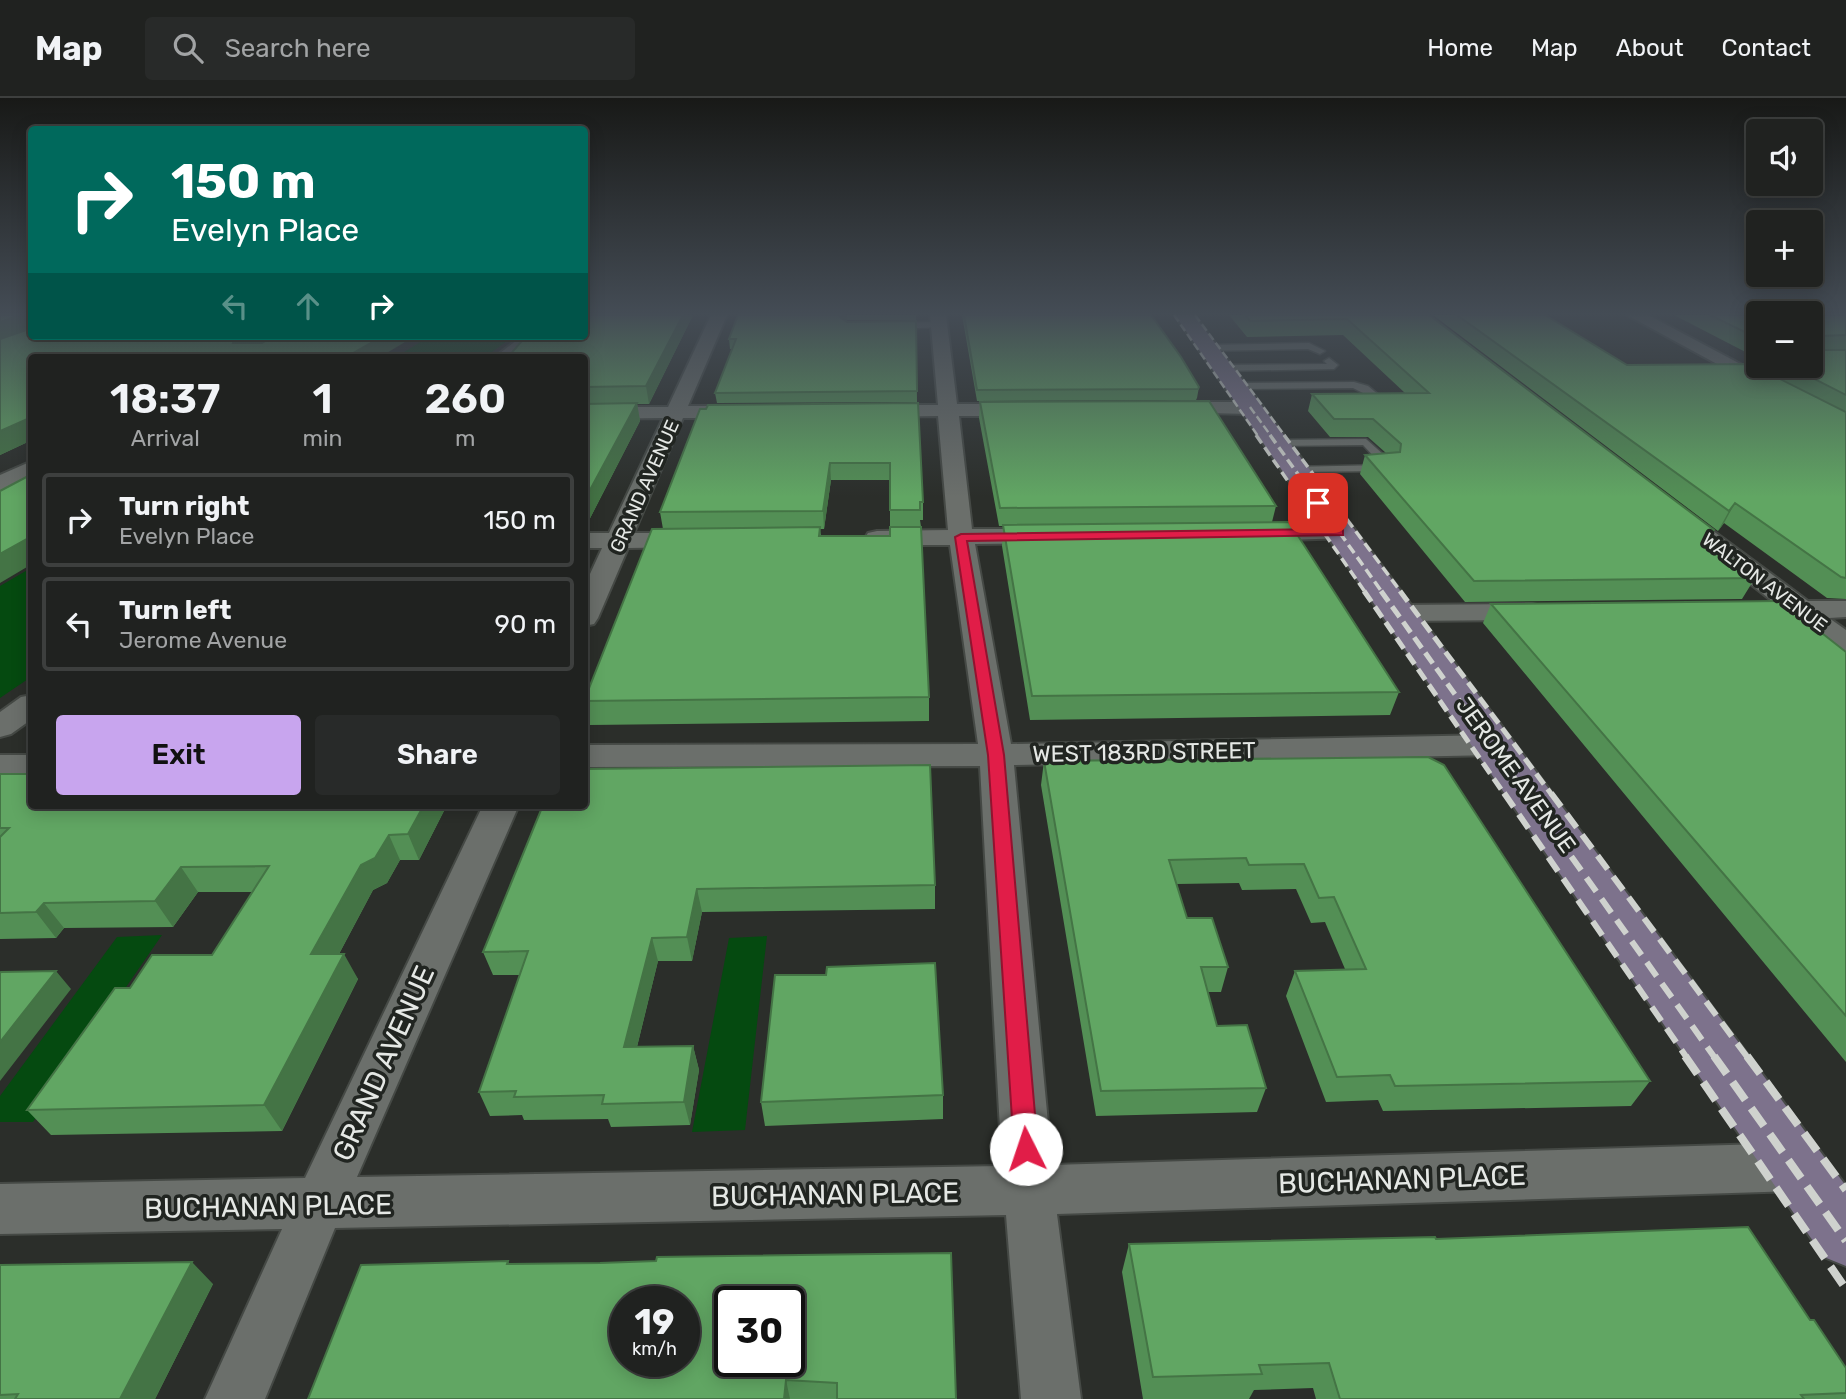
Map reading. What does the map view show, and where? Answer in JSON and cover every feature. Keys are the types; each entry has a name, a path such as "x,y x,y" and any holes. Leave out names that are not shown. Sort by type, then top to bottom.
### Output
{"main road":[{"name":"JEROME AVENUE","path":"1229,377 1846,1236"}],"street":[{"name":"GRAND AVENUE","path":"588,609 692,376"},
{"path":"944,376 961,537 996,755 1029,1190 1051,1399"},
{"path":"1748,376 1846,428"},
{"path":"1143,409 1229,377"},
{"path":"850,411 1049,410"},
{"path":"588,413 768,412"},
{"path":"0,485 28,471"},
{"name":"WALTON AVENUE","path":"1655,498 1846,644"},
{"path":"1234,534 1339,533"},
{"path":"848,538 1072,536"},
{"path":"588,541 713,540"},
{"path":"1761,610 1846,609"},
{"path":"1398,613 1555,611"},
{"path":"0,727 28,707"},
{"name":"WEST 183RD STREET","path":"588,756 996,755 1494,745"},
{"path":"0,766 28,766"},
{"name":"GRAND AVENUE","path":"235,1399 319,1205 498,809"},
{"name":"BUCHANAN PLACE","path":"0,1209 1029,1190 1796,1167"}],"lane":[{"path":"1229,377 1233,376"},
{"path":"1229,377 1354,385 1375,396 1346,399"},
{"path":"1366,442 1390,466 1383,468 1285,456 1366,442"}],"green space":[{"path":"28,570 28,679 0,698 0,586"},
{"path":"162,935 33,1122 0,1122 0,1096 117,937"},
{"path":"767,936 745,1130 692,1132 729,938"}],"building":[{"path":"0,376 28,376 28,419 0,431"},
{"path":"588,376 651,376 646,386 588,387"},
{"path":"722,376 917,376 917,391 715,393"},
{"path":"975,376 1192,376 1199,387 1198,389 977,390"},
{"path":"1410,376 1509,376 1714,530 1706,540 1755,578 1474,581 1365,455 1400,452 1401,444 1373,419 1334,419 1312,394 1429,393"},
{"path":"1541,376 1778,378 1846,412 1846,578 1735,503 1729,511"},
{"path":"1823,376 1846,376 1846,395 1813,378 1823,378"},
{"path":"1209,401 1276,506 1000,508 980,402"},
{"path":"637,403 588,494 588,404"},
{"path":"918,403 923,502 920,502 920,510 890,510 890,463 830,463 823,511 660,512 700,409 706,409 708,405"},
{"path":"28,476 28,538 0,554 0,491"},
{"path":"1289,522 1399,692 1032,696 1003,525"},
{"path":"820,527 819,536 890,536 890,527 921,527 929,697 588,701 588,691 652,529"},
{"path":"1781,601 1846,652 1846,1016 1491,604"},
{"path":"1428,757 1444,765 1650,1081 1395,1086 1390,1075 1337,1077 1295,971 1366,969 1334,897 1319,898 1304,864 1249,865 1246,858 1169,860 1187,918 1212,918 1228,967 1201,967 1217,1026 1247,1025 1266,1088 1101,1091 1044,761"},
{"path":"930,765 935,885 697,889 687,937 652,938 624,1047 693,1046 684,1102 602,1104 604,1095 514,1097 516,1091 479,1092 528,951 483,952 541,809 588,809 588,769"},
{"path":"0,774 28,774 28,809 422,809 408,834 389,835 375,858 361,865 311,954 344,954 264,1105 27,1110 115,988 130,988 152,955 212,955 269,866 181,867 155,901 44,903 36,912 0,913 0,837 9,828 0,828"},
{"path":"935,963 943,1095 761,1102 775,975 826,975 827,967"},
{"path":"56,971 0,1042 0,973"},
{"path":"1748,1227 1810,1320 1814,1320 1846,1368 1846,1393 1801,1395 1804,1399 1340,1399 1329,1363 1259,1365 1262,1374 1153,1377 1129,1244 1436,1239"},
{"path":"951,1253 956,1399 837,1399 837,1383 786,1380 784,1399 308,1399 361,1265 656,1261 657,1257"},
{"path":"192,1262 120,1399 15,1399 18,1394 0,1395 0,1265"}],"railway":[{"path":"1216,376 1258,436"},
{"path":"1240,376 1285,436"},
{"path":"1250,407 1271,436"},
{"path":"1256,435 1365,592"},
{"path":"1270,435 1382,592"},
{"path":"1284,435 1401,592"},
{"path":"1364,591 1505,795"},
{"path":"1381,591 1527,795"},
{"path":"1400,591 1552,795"},
{"path":"1504,793 1687,1058"},
{"path":"1526,793 1715,1058"},
{"path":"1551,793 1748,1058"},
{"path":"1685,1056 1846,1289"},
{"path":"1714,1056 1846,1241"},
{"path":"1747,1056 1846,1190"}],"route":[{"path":"1026,1149 996,755 961,537 1339,533 1318,503"}]}
